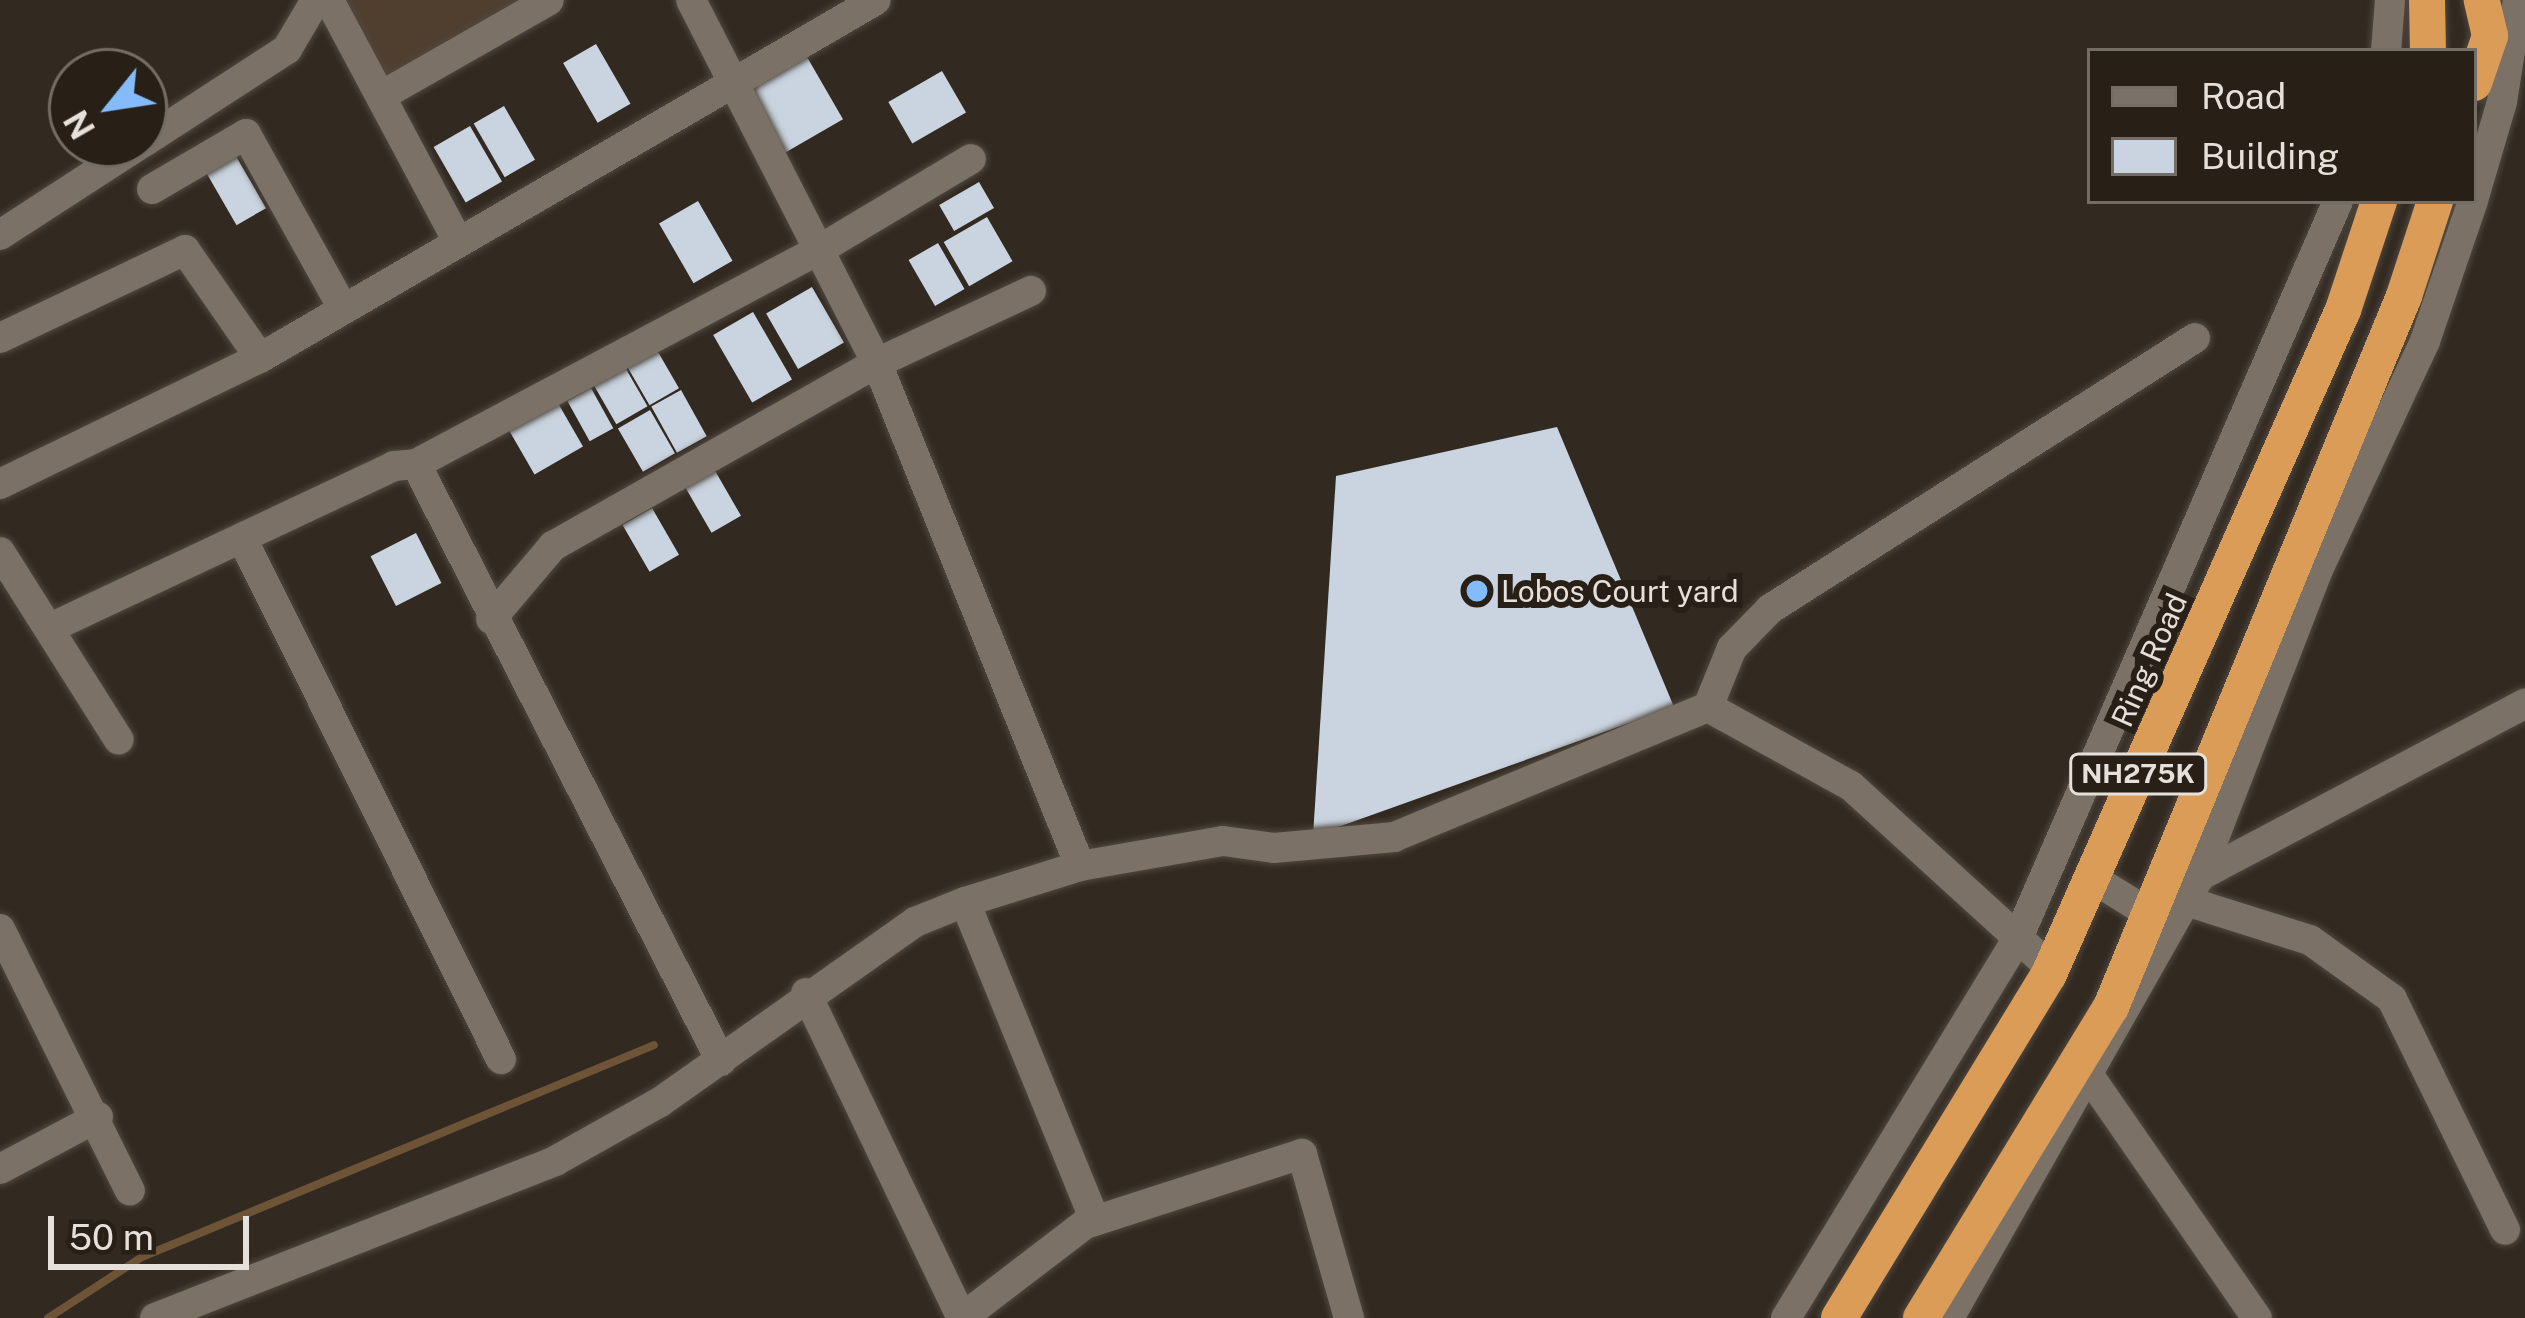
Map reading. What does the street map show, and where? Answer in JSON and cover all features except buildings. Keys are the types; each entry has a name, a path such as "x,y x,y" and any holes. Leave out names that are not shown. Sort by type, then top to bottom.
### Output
{"highway":[{"path":"2427,0 2428,48"},
{"path":"2477,74 2490,36 2482,0"},
{"name":"Ring Road","path":"1839,1318 2052,969 2343,310 2378,204"},
{"name":"NH275K","path":"1921,1318 2174,896 2420,304 2435,204"}],"street":[{"path":"168,126 287,49 316,0"},
{"path":"329,0 457,240"},
{"path":"691,0 877,363 1080,866"},
{"path":"0,484 260,358 457,240 735,86 843,8 876,0"},
{"path":"2386,48 2390,0"},
{"path":"2477,189 2502,102 2518,0"},
{"path":"381,96 542,2"},
{"path":"152,189 246,134 343,308"},
{"path":"50,628 394,466 416,464 819,250 971,159"},
{"path":"0,235 103,168"},
{"path":"1786,1318 2018,938 2337,204"},
{"path":"2420,304 2471,204"},
{"path":"0,338 185,250 260,358"},
{"path":"491,619 553,546 877,363 1031,291"},
{"path":"154,1318 555,1161 721,1061 806,993 915,922 965,902 1080,866 1222,841 1274,848 1394,837 1708,707 1732,648 1770,609 2195,338"},
{"path":"416,464 491,619 721,1061"},
{"path":"242,538 501,1059"},
{"path":"0,552 119,740"},
{"path":"1949,1318 2090,1077 2174,896 2525,704"},
{"path":"1708,707 1851,786 2052,969"},
{"path":"2092,878 2174,896 2310,940 2392,999 2505,1230"},
{"path":"965,902 1095,1221"},
{"path":"0,929 98,1117 130,1191"},
{"path":"806,993 962,1318 1095,1221 1302,1154 1349,1318"},
{"path":"2090,1077 2257,1318"},
{"path":"0,1169 98,1117"}],"shaded area":[{"path":"345,0 527,0 389,82"}],"waterway":[{"path":"48,1318 142,1257 654,1045"}],"place":[{"name":"Lobos Court yard","path":"1477,591"}]}
